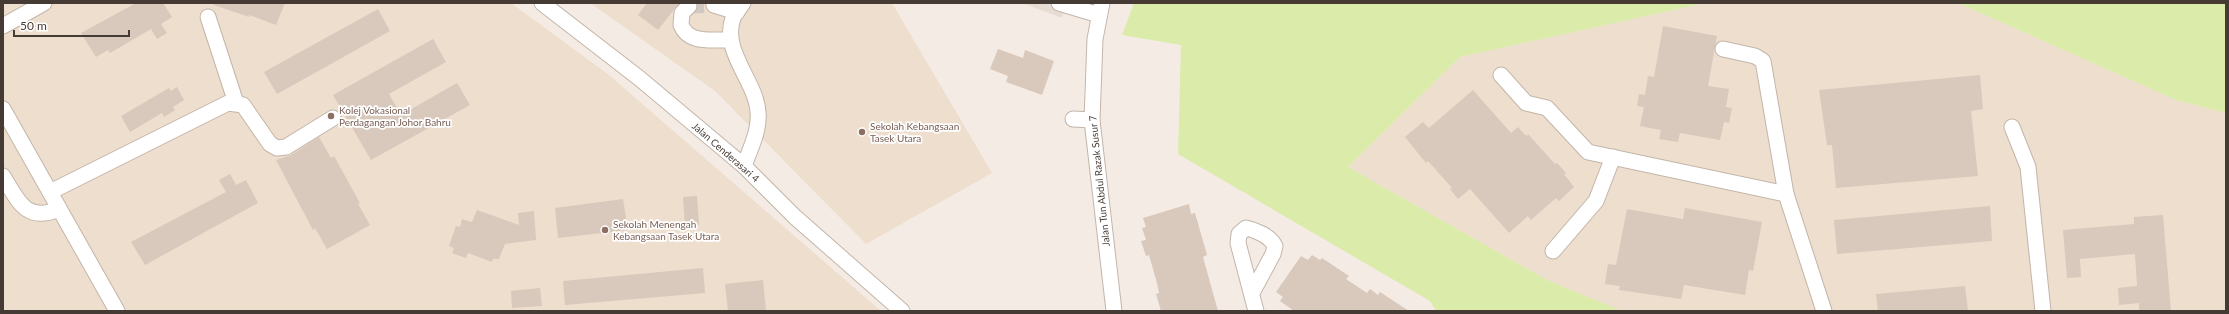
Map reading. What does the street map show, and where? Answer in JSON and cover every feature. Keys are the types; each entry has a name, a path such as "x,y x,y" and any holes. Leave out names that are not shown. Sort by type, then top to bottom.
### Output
{"street":[{"path":"3,26 44,3"},
{"name":"Jalan Cenderasari 4","path":"542,3 639,78 744,166 795,216 902,311"},
{"path":"1059,3 1099,14"},
{"path":"714,5 740,8 733,18 731,40 755,97 758,113 755,135 744,166"},
{"path":"689,6 682,13 681,25 689,37 696,39 731,40"},
{"name":"Jalan Tun Abdul Razak Susur 7","path":"1099,14 1095,39 1092,120 1114,311"},
{"path":"208,17 236,103"},
{"path":"1723,49 1756,56 1763,61 1786,194 1824,311"},
{"path":"1501,76 1526,103 1546,108 1588,152 1786,194"},
{"path":"50,192 228,103 243,105 270,144 277,148 286,146 332,118"},
{"path":"3,110 117,311"},
{"path":"1072,119 1092,120"},
{"path":"2012,126 2028,167 2043,311"},
{"path":"1553,250 1596,201 1613,157"},
{"path":"3,176 19,204 31,213 47,214 59,209"},
{"path":"1252,293 1256,311"}],"shaded area":[{"name":"Kolej Vokasional Perdagangan Johor Bahru","path":"3,3 511,3 609,75 881,311 3,311"},
{"name":"Sekolah Kebangsaan Tasek Utara","path":"590,3 892,3 992,173 866,244 715,91"},
{"path":"1022,3 1067,3 1062,18"},
{"path":"1705,3 1958,3 2176,100 2226,113 2226,311 1622,311 1547,280 1348,167 1460,57"}],"green space":[{"path":"1134,3 1705,3 1460,57 1348,167 1547,280 1622,311 1436,311 1430,301 1178,154 1181,45 1122,35"},
{"path":"1958,3 2226,3 2226,113 2176,100"}],"building":[{"path":"136,3 163,3 172,17 161,24 167,33 157,39 151,29 110,53 108,50 96,57 81,33"},
{"path":"214,3 285,3 276,25 249,15 249,17 214,5"},
{"path":"647,3 679,3 658,30 638,15"},
{"path":"378,9 390,31 277,94 264,72"},
{"path":"1663,26 1717,36 1708,86 1729,89 1726,107 1732,108 1729,123 1724,122 1720,140 1680,133 1678,142 1659,139 1661,130 1640,126 1644,107 1637,106 1639,94 1645,95 1648,76 1654,77"},
{"path":"433,39 446,62 389,94 401,115 457,83 470,105 371,160 333,95"},
{"path":"998,49 1023,58 1025,50 1054,61 1042,95 1006,82 1008,76 990,69"},
{"path":"1980,75 1983,109 1971,111 1978,176 1836,188 1832,145 1827,145 1819,90"},
{"path":"177,87 184,100 173,107 175,110 164,117 162,113 130,132 121,116 169,88 171,91"},
{"path":"1473,90 1511,133 1518,127 1526,136 1528,134 1555,164 1557,163 1566,173 1564,174 1574,187 1559,201 1556,198 1531,220 1528,216 1509,233 1470,189 1458,199 1450,189 1452,188 1428,161 1426,163 1405,137 1423,122 1429,128"},
{"path":"319,137 331,158 334,156 360,203 358,204 370,225 327,249 315,228 313,230 276,160 291,155"},
{"path":"230,174 236,185 246,180 258,203 145,265 131,242 226,192 219,180"},
{"path":"697,196 699,225 685,226 683,197"},
{"path":"623,199 628,230 558,238 555,208"},
{"path":"1189,204 1191,214 1195,213 1207,255 1203,257 1218,311 1161,311 1156,294 1159,293 1157,283 1149,255 1146,256 1141,241 1146,240 1142,228 1146,227 1143,218"},
{"path":"1990,206 1992,241 1837,254 1834,220"},
{"path":"1685,208 1762,222 1753,271 1749,270 1745,295 1684,285 1681,299 1619,290 1620,286 1605,284 1608,264 1616,265 1627,209 1683,219"},
{"path":"477,210 519,225 518,213 534,211 536,240 505,244 499,259 493,259 492,262 468,253 466,258 452,253 454,248 449,246 456,226 460,227 462,219 472,222"},
{"path":"2163,215 2171,311 2139,311 2139,303 2119,305 2118,288 2137,286 2135,254 2080,259 2081,277 2067,278 2063,230 2134,224 2134,217"},
{"path":"1312,255 1320,260 1322,258 1349,276 1346,279 1367,293 1370,289 1378,295 1380,292 1409,311 1294,311 1280,301 1283,297 1276,292 1301,256 1308,260"},
{"path":"703,268 705,293 565,305 563,281"},
{"path":"763,280 766,311 728,311 725,284"},
{"path":"1965,286 1968,311 1878,311 1876,294"},
{"path":"540,288 542,306 512,308 511,291"}],"tunnel":[{"path":"689,6 714,5"}],"place":[{"name":"Kolej Vokasional Perdagangan Johor Bahru","path":"331,116"},
{"name":"Sekolah Kebangsaan Tasek Utara","path":"862,132"},
{"name":"Sekolah Menengah Kebangsaan Tasek Utara","path":"605,230"}]}
